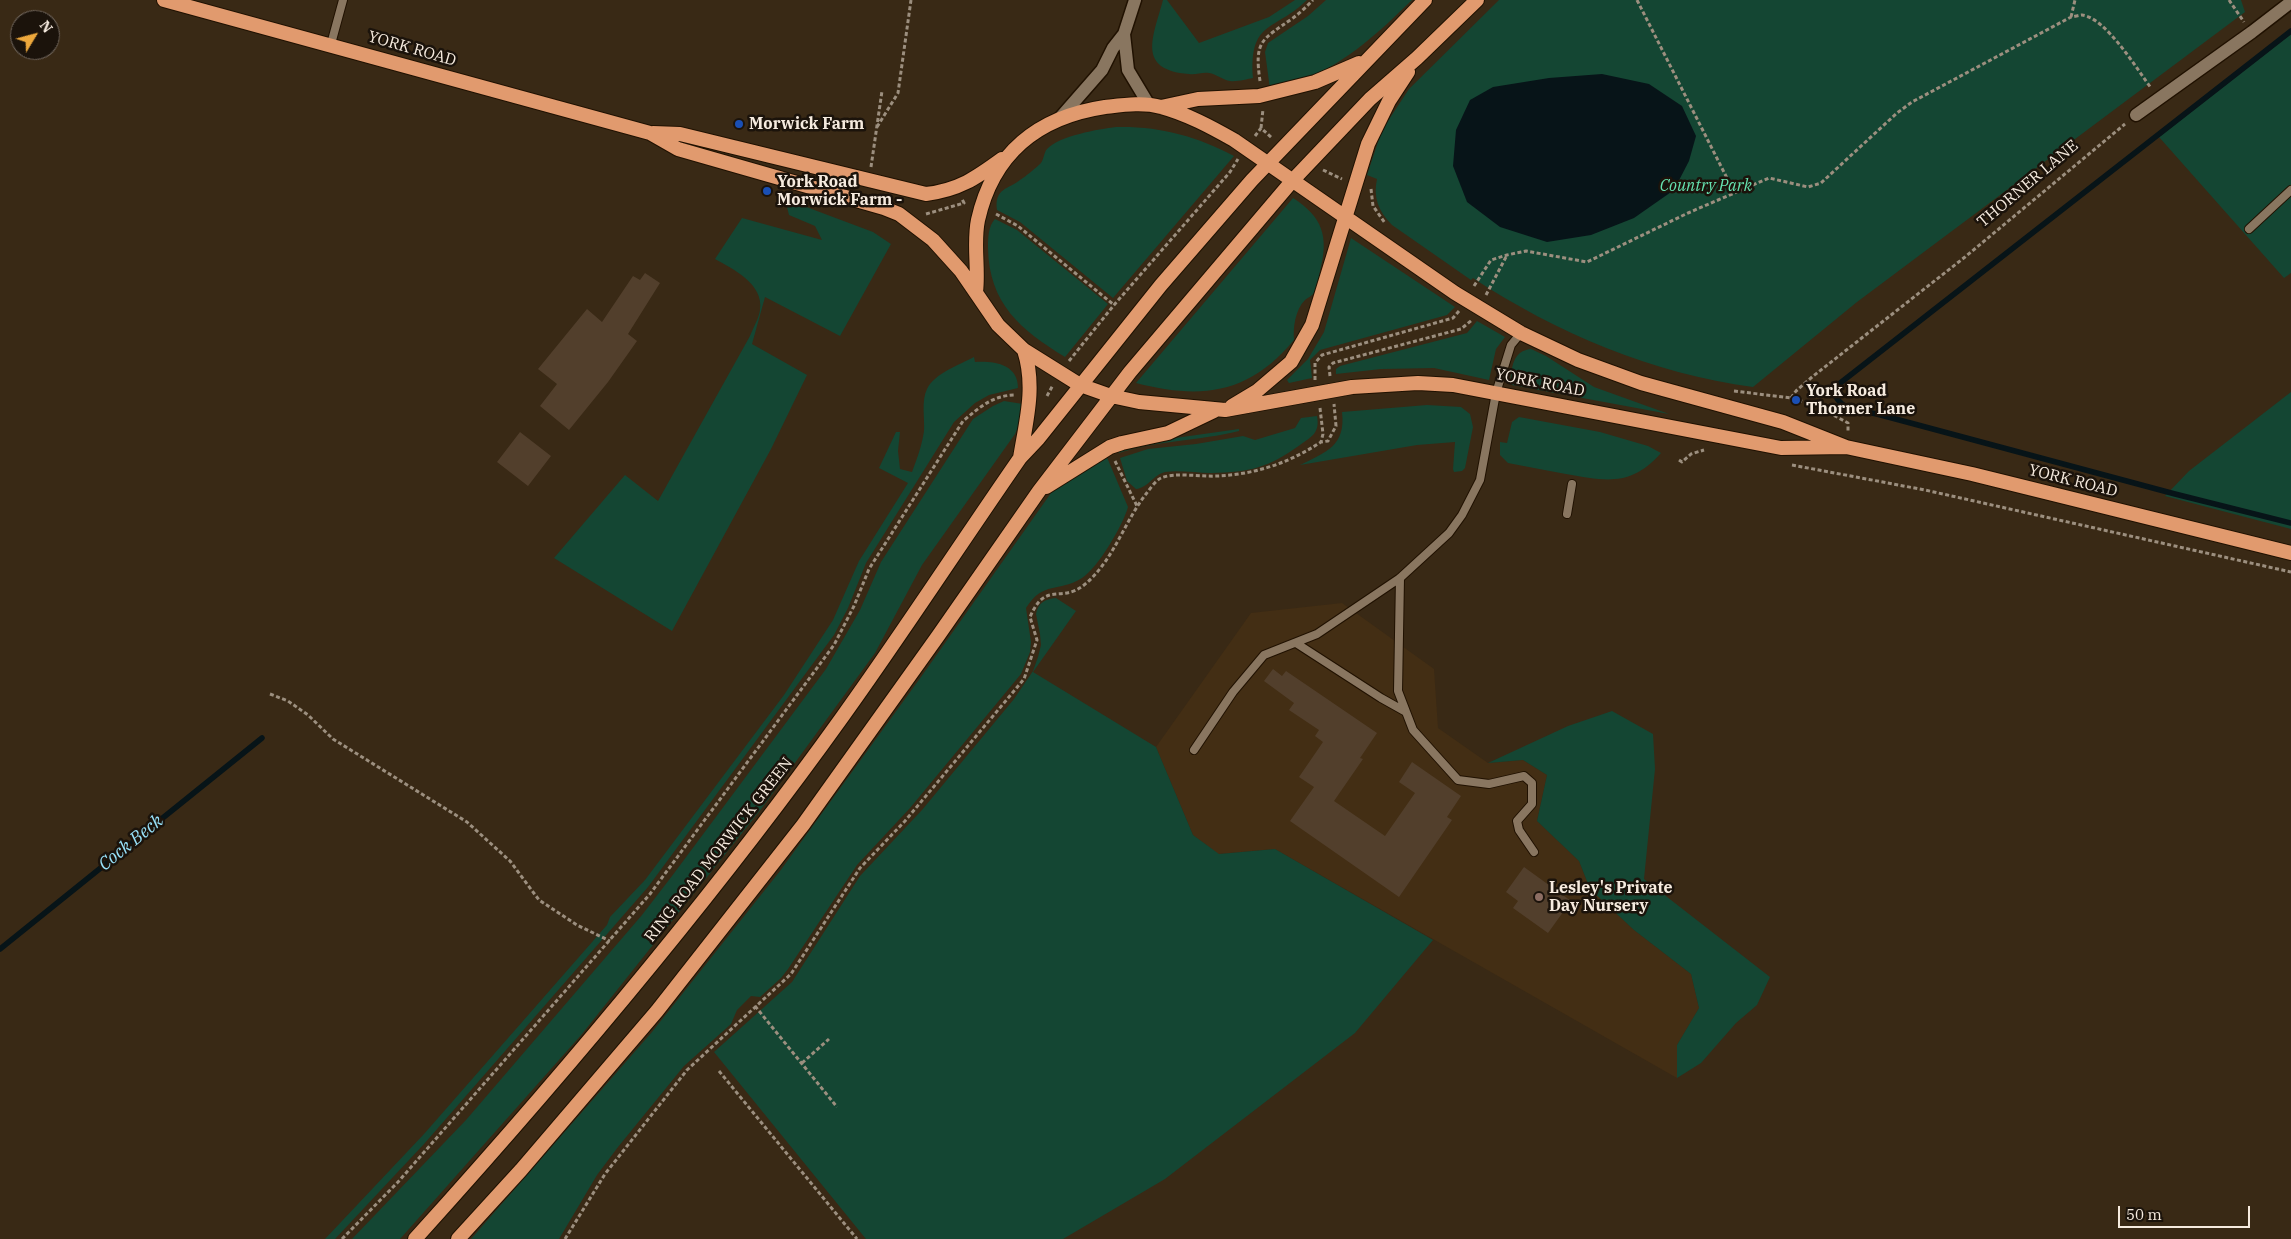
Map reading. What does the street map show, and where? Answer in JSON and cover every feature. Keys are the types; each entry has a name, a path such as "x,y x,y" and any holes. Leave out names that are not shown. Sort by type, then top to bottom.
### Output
{"highway":[{"name":"YORK ROAD","path":"164,0 331,44 650,133 680,134 926,194 945,192 973,180 1010,152"},
{"name":"RING ROAD MORWICK GREEN","path":"415,1239 516,1128 591,1040 716,885 844,716 1020,458 1038,439 1161,285 1268,162 1425,0"},
{"path":"458,1239 521,1170 657,1011 803,825 1039,491 1111,396 1210,275 1293,180 1370,99 1418,58 1477,0"},
{"path":"1039,491 1110,448 1122,443 1168,433 1220,411 1256,391 1291,362 1316,313 1368,144 1389,101 1418,58"},
{"path":"976,292 978,273 975,246 978,221 994,177 1010,152 1031,134 1060,118 1090,109 1131,104 1155,106 1198,99 1239,98 1287,90 1315,82 1365,60"},
{"name":"YORK ROAD","path":"1155,106 1211,128 1268,162 1345,218 1478,308 1521,333 1578,360 1641,383 1783,422 1846,447 1972,474 2291,553"},
{"name":"YORK ROAD","path":"650,133 678,149 884,208 899,214 938,244 976,292 998,325 1024,350 1080,385 1111,396 1139,402 1220,411 1317,392 1369,385 1418,383 1453,385 1780,448 1846,447"},
{"name":"RING ROAD MORWICK GREEN","path":"1020,458 1031,396 1029,370 1024,350"}],"street":[{"path":"1060,118 1091,85 1124,34 1135,0"},
{"path":"2136,115 2158,97 2252,32 2291,2"},
{"path":"1124,34 1128,70 1155,106"}],"lane":[{"path":"331,44 343,0"},
{"path":"2249,229 2291,190"},
{"path":"1194,750 1233,692 1264,655 1317,634 1400,578 1449,533 1462,515 1480,480 1496,393 1511,345 1521,333"},
{"path":"1567,514 1572,484"},
{"path":"1400,578 1398,691 1412,730 1458,780 1489,784 1524,776 1532,783 1532,804 1517,821 1519,830 1534,852"},
{"path":"1296,643 1406,712"}],"path":[{"path":"877,127 898,93 911,0"},
{"path":"1259,50 1268,34 1294,18 1313,0"},
{"path":"1636,0 1734,192"},
{"path":"2070,17 2075,0"},
{"path":"2229,0 2252,32"},
{"path":"1321,442 1323,424 1317,392 1315,363 1322,355 1453,318 1491,260 1526,251 1587,262 1734,192 1769,178 1808,186 1820,183 1838,169 1897,113 1912,102 2070,17 2082,15 2090,18 2115,38 2158,97"},
{"path":"870,180 882,91"},
{"name":"THORNER LANE","path":"1792,398 1796,391 1812,377 1965,257 2136,115"},
{"path":"1073,356 1114,305 1230,172"},
{"path":"1371,188 1373,206 1379,218 1387,226"},
{"path":"998,215 1018,226 1114,305"},
{"path":"565,1239 605,1174 687,1070 791,974 860,868 905,821 1024,679 1037,640 1030,617 1036,603 1047,595 1070,593 1084,585 1106,560 1137,506 1154,483 1162,477 1218,476 1260,471 1306,451 1321,442 1328,441 1335,431 1336,420 1329,367 1332,363 1461,329 1468,324 1487,294 1507,255"},
{"path":"1466,281 1495,299"},
{"path":"1725,389 1792,398 1815,405 1848,423 1846,447"},
{"path":"342,1239 398,1182 610,942 650,894 834,645 854,606 869,569 963,421 984,403 1003,395 1020,396"},
{"path":"1679,460 1682,462 1691,454 1707,450"},
{"path":"1113,456 1120,475 1137,506"},
{"path":"1791,464 1925,490 2291,572"},
{"path":"270,694 288,701 308,715 333,739 467,822 510,861 539,900 577,925 610,942"},
{"path":"755,1006 837,1107"},
{"path":"802,1063 830,1039"},
{"path":"720,1071 858,1239"}],"shaded area":[{"path":"1602,74 1649,84 1682,106 1696,136 1689,161 1674,190 1634,218 1591,235 1547,242 1500,227 1467,202 1453,166 1456,130 1470,100 1493,87 1549,78"},
{"path":"1342,603 1434,669 1438,728 1488,763 1523,760 1547,775 1537,821 1579,861 1590,889 1634,930 1691,974 1699,1008 1677,1045 1677,1078 1275,849 1218,854 1193,835 1156,747 1251,613"}],"green space":[{"path":"1163,0 1167,0 1199,43 1269,17 1295,0 1307,0 1266,29 1260,36 1255,46 1253,78 1233,81 1209,73 1189,74 1172,71 1161,66 1155,59 1152,49 1155,27"},
{"path":"1326,0 1412,0 1376,34 1337,63 1303,80 1270,89 1265,52 1268,43 1308,16"},
{"name":"Country Park","path":"1499,0 2241,0 2245,12 1857,302 1753,387 1679,372 1607,348 1572,333 1505,298 1473,278 1471,280 1392,225 1383,214 1376,198 1377,179 1367,175 1382,130 1409,89"},
{"path":"2291,34 2291,273 2284,278 2159,137"},
{"path":"1116,127 1163,130 1206,143 1234,156 1113,298 1020,222 997,210 997,203 1000,193 1022,179 1041,163 1046,150 1053,144 1080,134"},
{"path":"1293,198 1303,205 1317,220 1321,229 1324,248 1316,288 1313,294 1302,304 1297,314 1294,325 1294,340 1260,372 1242,382 1223,388 1203,391 1182,391 1136,383"},
{"path":"785,199 873,232 891,244 840,336 765,297 752,344 807,375 771,449 672,631 554,558 625,475 658,501 750,336 760,310 757,292 746,278 715,259 742,218 822,240 815,226 789,215"},
{"path":"995,219 1017,230 1108,304 1065,357 1049,347 1022,325 1001,300 994,285 988,248 988,237"},
{"path":"1351,238 1455,307 1447,315 1320,350 1310,360 1312,378 1289,383 1287,380 1308,359 1324,332"},
{"path":"1477,321 1505,337 1496,349 1489,380 1434,368 1381,369 1336,374 1336,369 1340,366 1467,333"},
{"path":"1531,349 1546,356 1594,387 1669,414 1512,385 1510,383 1514,361 1520,353"},
{"path":"974,357 975,362 997,363 1009,369 1017,380 1018,388 989,395 975,403 954,422 866,563 848,608 834,635 648,887 424,1144 335,1239 325,1239 424,1134 607,925 610,917 645,880 784,695 833,620 859,561 908,483 879,468 896,432 900,432 898,451 900,469 912,472 923,436 924,404 927,389 941,374"},
{"path":"2291,392 2291,529 2165,496 2189,471"},
{"path":"1004,401 1023,404 1021,420 1015,434 922,565 875,653 762,808 582,1034 400,1239 352,1239 466,1120 642,915 826,669 860,610 881,562 973,419"},
{"path":"1427,405 1461,407 1470,414 1473,427 1465,468 1462,471 1454,472 1453,469 1455,442 1417,445 1300,465 1326,451 1337,440 1341,433 1342,412"},
{"path":"1317,416 1318,421 1315,433 1309,439 1278,459 1248,470 1211,473 1165,472 1136,489 1127,481 1120,458 1148,449 1196,444 1243,436 1255,440 1295,428 1301,418"},
{"path":"1519,417 1600,432 1648,446 1661,453 1639,472 1617,479 1566,474 1508,463 1500,455 1500,442 1507,443 1512,422"},
{"path":"1239,429 1239,431 1224,434 1149,445 1119,453 1118,451 1154,441"},
{"path":"1106,455 1128,507 1109,546 1095,565 1082,578 1066,585 1045,590 1033,599 1026,608 1031,642 1030,652 1021,674 910,808 857,865 781,978 760,997 751,996 737,1010 731,1024 684,1066 597,1175 559,1239 471,1239 652,1032 780,871 921,677 1051,493 1068,478"},
{"path":"1056,598 1076,611 1033,672 1156,747 1193,835 1219,854 1275,849 1433,940 1355,1033 1165,1179 1063,1239 866,1239 714,1052 792,982 860,876 922,810 1014,699 1033,671 1038,657 1041,645 1036,614 1038,607 1049,599"},
{"path":"1612,711 1653,734 1655,769 1644,879 1770,977 1757,1005 1736,1023 1701,1063 1677,1078 1677,1045 1699,1008 1691,974 1634,930 1590,889 1579,861 1537,821 1547,775 1523,760 1488,763 1568,726"}],"building":[{"path":"645,273 660,283 628,334 637,341 608,382 569,430 540,406 557,384 538,369 587,309 602,322 633,276 640,280"},
{"path":"520,432 551,456 528,486 497,462"},
{"path":"1273,669 1282,676 1286,671 1377,733 1360,758 1363,759 1334,801 1385,836 1415,793 1399,782 1412,762 1461,796 1447,817 1452,820 1399,897 1290,821 1314,787 1299,777 1323,742 1315,736 1319,730 1289,710 1294,703 1264,681"},
{"name":"Lesley's Private Day Nursery","path":"1524,867 1571,901 1548,933 1513,908 1518,901 1506,892"}],"waterway":[{"path":"1830,391 2291,31"},
{"path":"1833,390 1840,402 1850,408 2291,523"},
{"name":"Cock Beck","path":"0,949 262,738"}],"place":[{"name":"Morwick Farm","path":"739,124"},
{"name":"York Road Morwick Farm -","path":"767,191"},
{"name":"York Road Thorner Lane","path":"1796,400"},
{"name":"Lesley's Private Day Nursery","path":"1539,897"}]}
